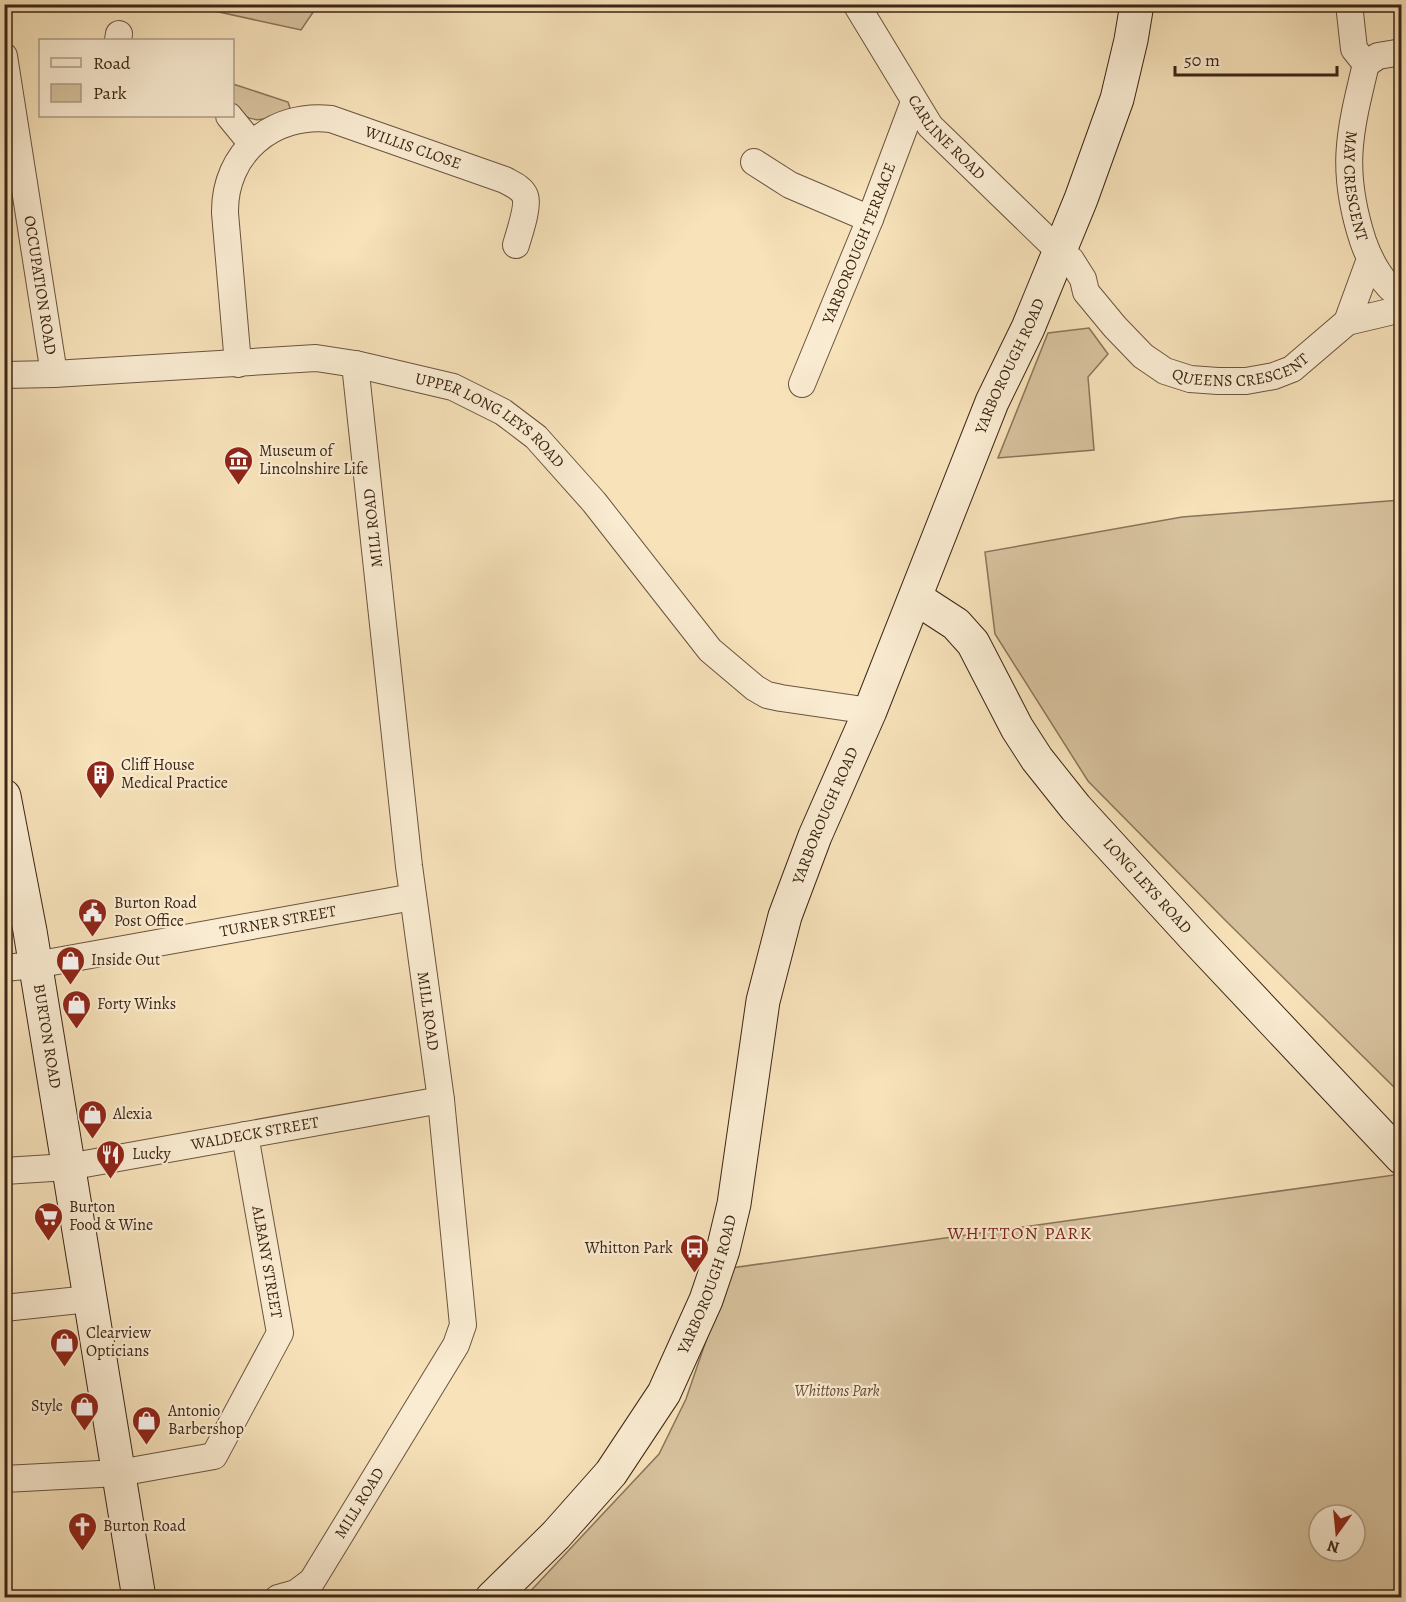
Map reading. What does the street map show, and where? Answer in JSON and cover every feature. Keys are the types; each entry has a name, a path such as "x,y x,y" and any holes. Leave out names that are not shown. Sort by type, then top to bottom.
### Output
{"main road":[{"name":"YARBOROUGH ROAD","path":"492,1598 556,1535 611,1473 664,1393 706,1300 723,1250 734,1204 763,1001 785,916 815,836 916,598 992,402 1028,328 1093,167 1117,99 1137,4"},
{"name":"LONG LEYS ROAD","path":"916,598 956,624 973,643 1017,728 1037,759 1076,808 1401,1158"},
{"name":"BURTON ROAD","path":"4,796 20,966 68,1167 139,1598"}],"street":[{"name":"CARLINE ROAD","path":"856,4 930,126 1059,251"},
{"path":"1348,4 1354,49 1366,64 1378,56 1401,52"},
{"name":"OCCUPATION ROAD","path":"4,56 54,374"},
{"name":"MAY CRESCENT","path":"1366,64 1351,125 1348,167 1354,214 1370,260 1394,292 1401,297"},
{"name":"YARBOROUGH TERRACE","path":"802,384 870,219 914,102"},
{"path":"230,117 252,144"},
{"name":"WILLIS CLOSE","path":"238,364 225,204 228,182 232,172 252,144 266,132 294,120 331,119 506,180 518,187 525,195 516,245"},
{"path":"754,162 790,185 870,219"},
{"name":"QUEENS CRESCENT","path":"1059,251 1071,260 1083,279 1086,292 1143,356 1165,371 1190,379 1246,381 1274,376 1292,369 1347,322 1370,260"},
{"path":"1042,293 1086,292"},
{"path":"1347,322 1401,309"},
{"name":"UPPER LONG LEYS ROAD","path":"4,375 316,358 355,363 461,390 503,412 536,438 594,502 710,651 755,688 767,695 781,698 870,711"},
{"name":"MILL ROAD","path":"278,1598 296,1593 312,1581 456,1345 463,1324 441,1100 413,897 355,363"},
{"name":"TURNER STREET","path":"20,966 413,897"},
{"name":"WALDECK STREET","path":"4,1171 68,1167 441,1100"},
{"name":"ALBANY STREET","path":"118,1473 214,1456 280,1333 245,1135"},
{"path":"4,1308 89,1299"},
{"path":"4,1479 118,1473"}],"green space":[{"path":"187,5 318,5 301,30"},
{"path":"234,84 288,102 290,108 288,111 259,120 241,114 234,109"},
{"path":"1089,328 1108,354 1088,377 1094,450 998,458 1048,333"},
{"path":"1402,500 1401,1094 1088,781 995,634 985,552 1182,517"},
{"name":"Whittons Park","path":"1401,1174 1401,1597 524,1598 659,1454 686,1399 731,1268"}],"place":[{"name":"Museum of Lincolnshire Life","path":"238,486"},
{"name":"Cliff House Medical Practice","path":"100,800"},
{"name":"Burton Road Post Office","path":"93,938"},
{"name":"Inside Out","path":"70,986"},
{"name":"Forty Winks","path":"76,1030"},
{"name":"Alexia","path":"92,1140"},
{"name":"Lucky","path":"111,1180"},
{"name":"Burton Food & Wine","path":"48,1242"},
{"name":"Whitton Park","path":"694,1274"},
{"name":"Clearview Opticians","path":"65,1368"},
{"name":"Style","path":"84,1432"},
{"name":"Antonio Barbershop","path":"147,1446"},
{"name":"Burton Road","path":"82,1552"}],"district":[{"name":"WHITTON PARK","path":"1020,1233"}]}
